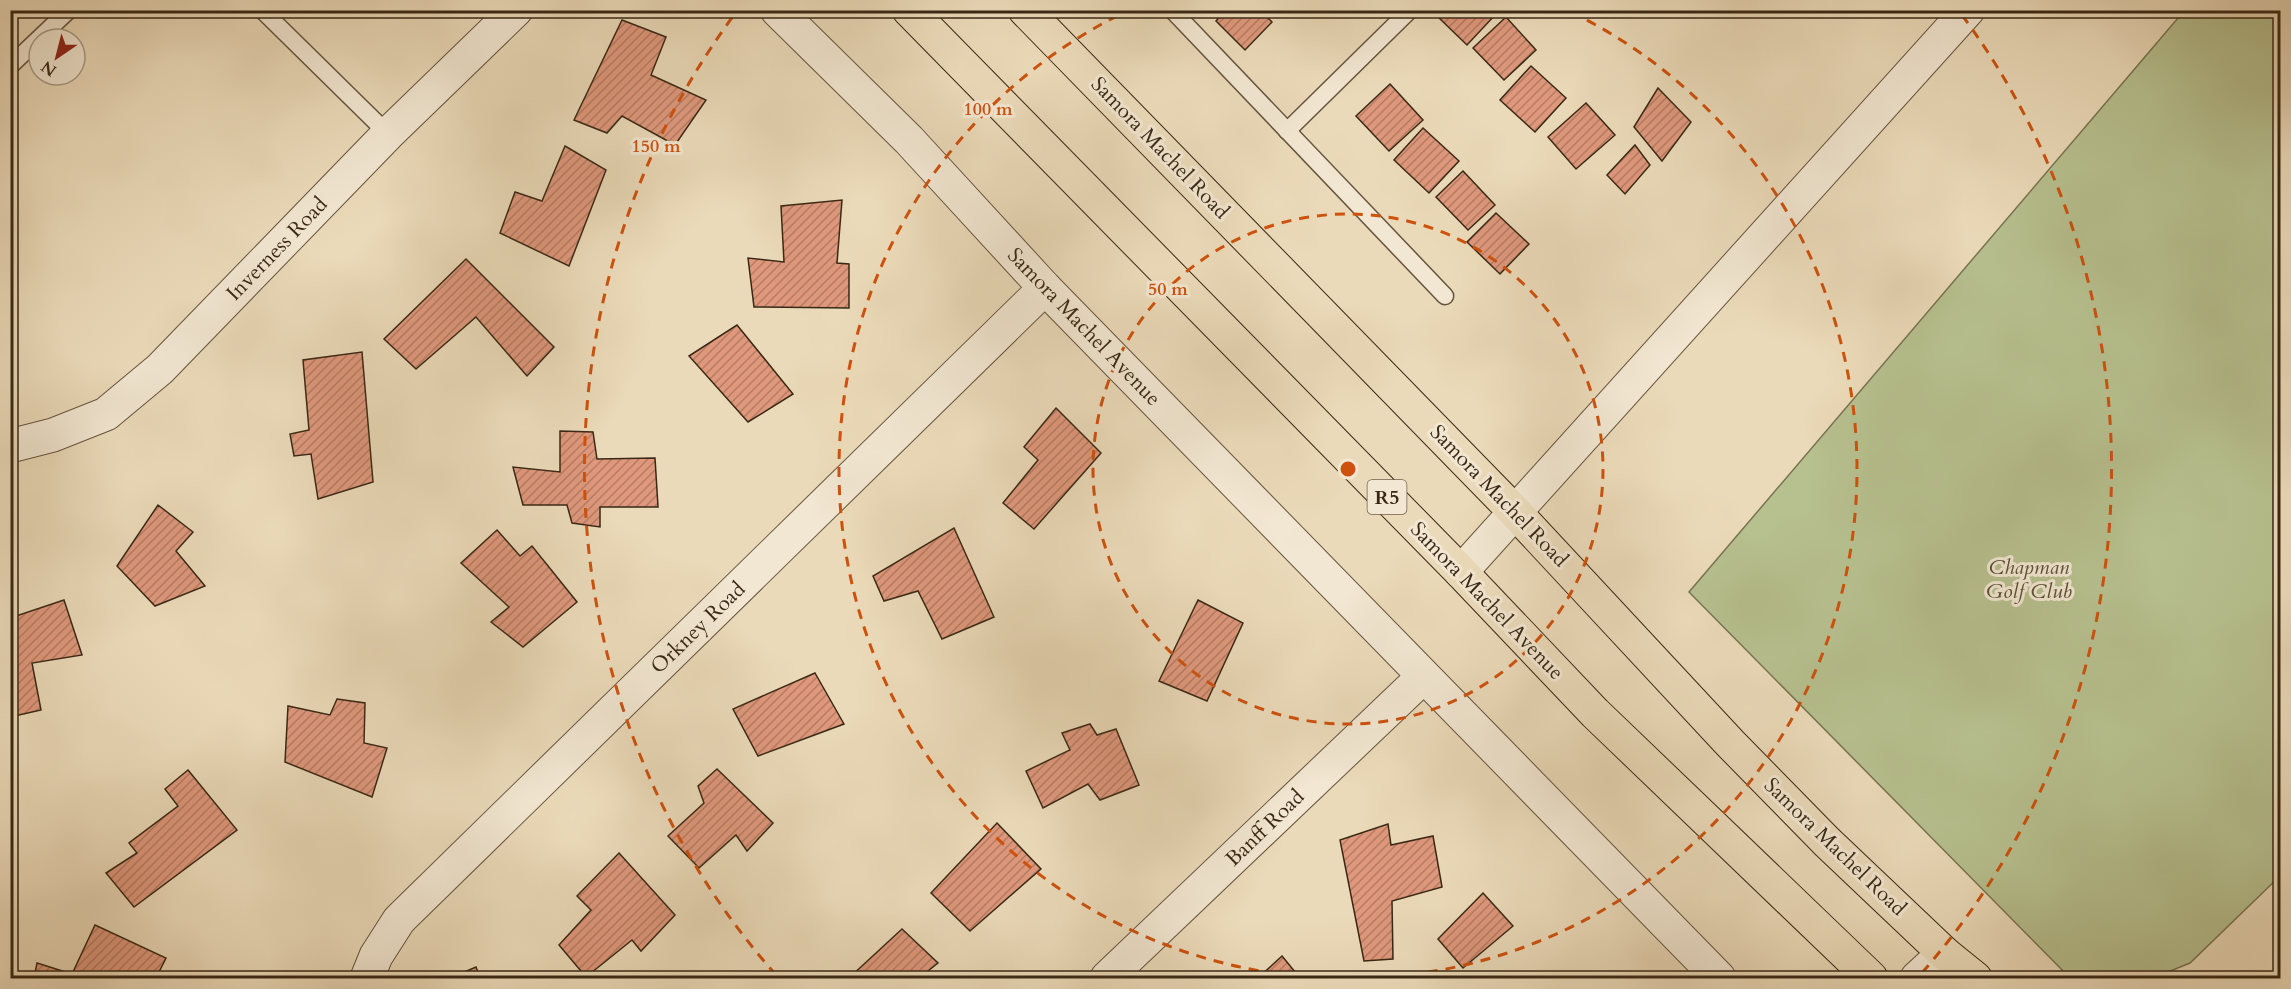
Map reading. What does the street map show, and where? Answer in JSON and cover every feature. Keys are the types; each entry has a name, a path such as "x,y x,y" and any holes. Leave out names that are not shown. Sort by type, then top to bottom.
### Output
{"highway":[{"name":"Samora Machel Avenue","path":"909,10 1461,572 1595,713 1871,978"},
{"name":"Samora Machel Road","path":"1025,10 1515,512 1827,842 1944,953 1975,978"}],"street":[{"name":"Inverness Road","path":"10,446 53,435 106,414 160,369 388,134 516,10"},
{"name":"Samora Machel Avenue","path":"777,10 909,140 1045,288 1719,978"},
{"path":"1461,572 1968,10"},
{"name":"Orkney Road","path":"367,978 376,956 399,920 1045,288"},
{"name":"Banff Road","path":"1107,978 1423,677"},
{"path":"1917,978 1944,953"}],"lane":[{"path":"10,66 69,10"},
{"path":"262,10 388,134"},
{"path":"1172,10 1445,296"},
{"path":"1287,131 1410,10"}],"green space":[{"name":"Chapman Golf Club","path":"2184,11 2280,11 2280,876 2190,963 2153,978 2070,978 1689,592"}],"building":[{"path":"1226,10 1260,10 1272,22 1245,50 1216,21"},
{"path":"1437,10 1491,10 1495,15 1467,45 1435,14"},
{"path":"1506,17 1536,50 1504,80 1473,48"},
{"path":"622,20 666,37 651,75 706,100 675,145 622,116 607,133 574,120"},
{"path":"1531,66 1566,98 1535,132 1500,100"},
{"path":"1390,84 1423,120 1389,151 1356,116"},
{"path":"1658,88 1691,122 1662,161 1634,127"},
{"path":"1586,103 1615,135 1576,169 1548,137"},
{"path":"1423,128 1459,161 1429,193 1394,160"},
{"path":"1635,145 1650,165 1625,194 1607,175"},
{"path":"565,146 606,170 569,266 500,233 515,192 542,201"},
{"path":"1463,171 1495,205 1468,230 1436,197"},
{"path":"842,200 837,263 849,264 849,308 754,307 748,258 784,262 781,206"},
{"path":"1496,213 1529,244 1500,274 1467,242"},
{"path":"466,259 554,347 527,376 476,317 416,369 384,339"},
{"path":"737,325 793,394 748,422 689,356"},
{"path":"362,352 373,482 318,499 311,454 294,456 290,434 309,430 303,360"},
{"path":"1056,408 1101,453 1034,529 1003,503 1038,460 1024,447"},
{"path":"560,431 593,432 597,459 655,458 658,507 600,507 600,527 572,523 567,505 523,505 513,467 560,472"},
{"path":"158,505 193,532 176,551 205,586 155,606 117,566"},
{"path":"954,528 994,617 942,639 918,591 884,601 873,576"},
{"path":"497,530 520,556 532,546 577,602 523,647 491,622 509,607 461,563"},
{"path":"64,600 82,655 32,663 41,710 10,717 10,618"},
{"path":"1198,600 1243,623 1207,701 1159,681"},
{"path":"815,673 844,724 758,756 733,709"},
{"path":"337,699 365,703 364,743 387,748 372,797 285,762 288,706 330,715"},
{"path":"1090,724 1097,735 1116,729 1139,785 1100,800 1088,784 1043,808 1026,771 1070,750 1062,733"},
{"path":"717,769 773,823 747,851 736,835 699,868 668,836 704,803 698,786"},
{"path":"188,770 237,830 134,907 106,873 137,853 129,843 178,806 165,789"},
{"path":"997,823 1041,869 970,931 931,893"},
{"path":"1388,824 1391,845 1433,836 1442,887 1392,901 1393,959 1364,961 1340,840"},
{"path":"619,853 675,915 641,951 632,940 586,977 559,945 591,910 577,896"},
{"path":"1483,893 1513,926 1463,968 1438,939"},
{"path":"95,925 166,958 156,978 34,978 37,963 72,974"},
{"path":"902,929 938,963 919,978 849,978"},
{"path":"1282,956 1300,978 1258,978"},
{"path":"476,967 480,978 450,978"}]}
